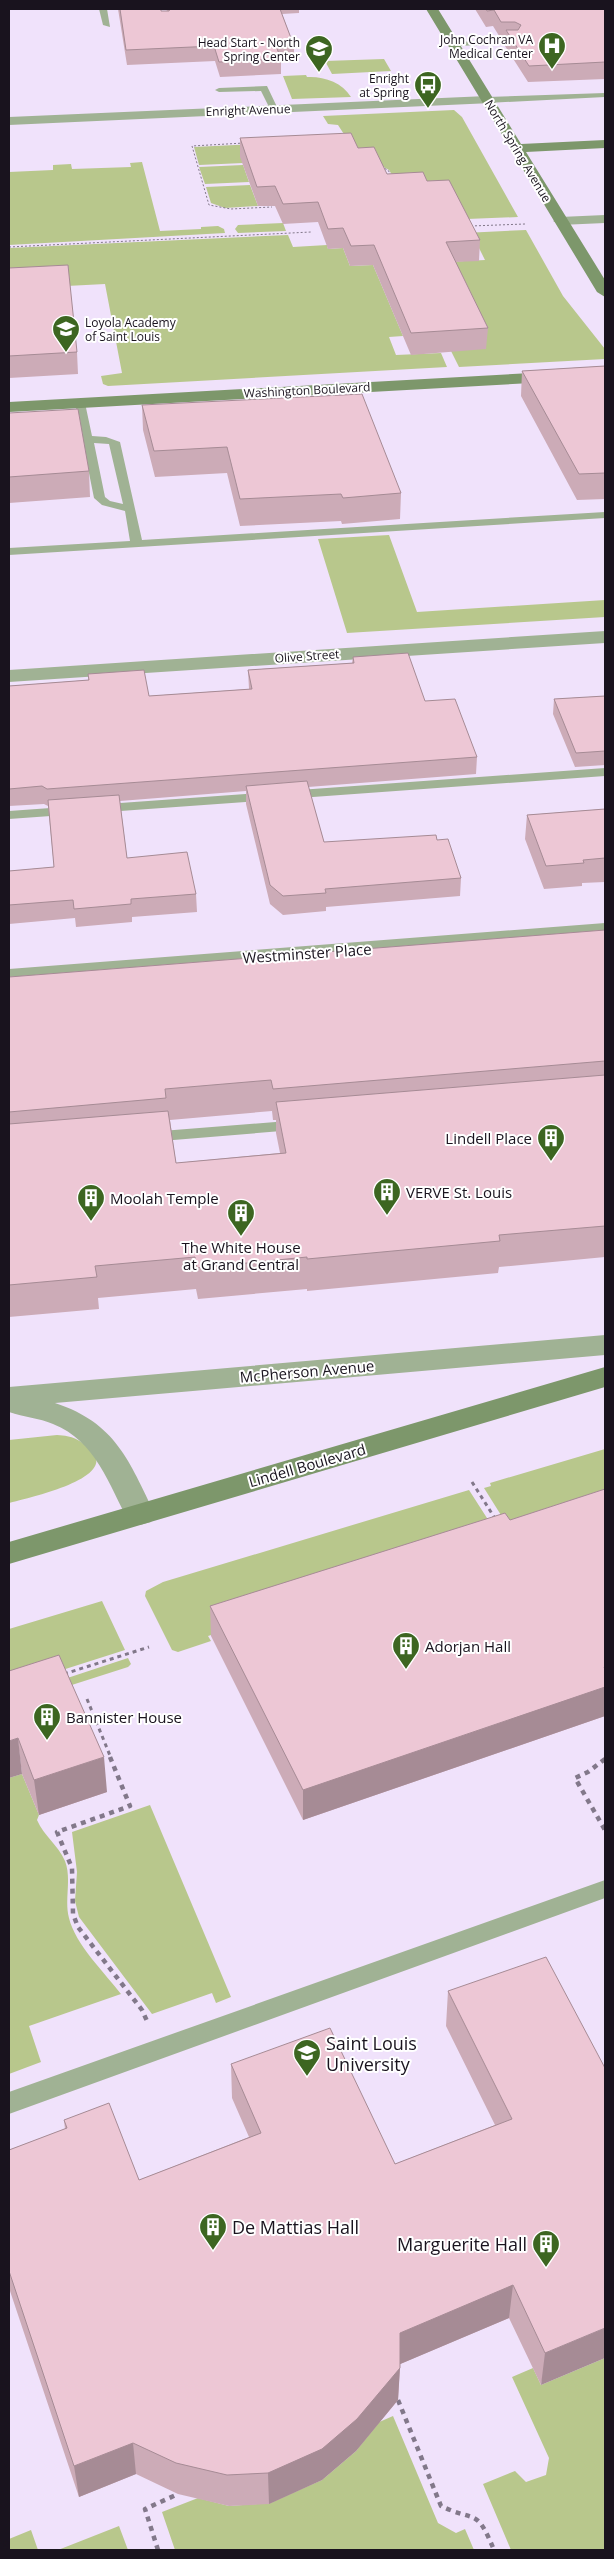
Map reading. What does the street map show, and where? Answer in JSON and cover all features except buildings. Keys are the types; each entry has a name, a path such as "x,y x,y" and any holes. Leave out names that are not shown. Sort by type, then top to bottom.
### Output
{"street":[{"name":"North Spring Avenue","path":"432,9 560,221 605,291"},
{"name":"Enright Avenue","path":"9,120 487,100"},
{"path":"517,148 605,144"},
{"path":"560,221 605,218"},
{"name":"Washington Boulevard","path":"9,407 605,374"},
{"name":"Olive Street","path":"9,676 605,636"},
{"name":"Westminster Place","path":"9,976 605,930"},
{"name":"McPherson Avenue","path":"9,1397 605,1345"},
{"name":"Lindell Boulevard","path":"9,1553 605,1377"},
{"path":"9,1403 52,1412 78,1422 94,1433 109,1453 140,1514"}],"lane":[{"path":"103,9 106,25"},
{"path":"453,44 514,42"},
{"path":"219,90 264,88 274,109"},
{"path":"487,100 605,95"},
{"path":"80,403 100,498 106,503 130,509"},
{"path":"88,439 114,442 137,544"},
{"path":"9,552 605,515"},
{"path":"9,815 605,772"},
{"path":"138,1138 317,1123"},
{"path":"9,2103 605,1889"}],"path":[{"path":"252,143 192,146 209,205 231,209 272,207"},
{"path":"374,165 388,170 394,180"},
{"path":"467,226 525,224"},
{"path":"9,247 311,232"},
{"path":"472,1482 502,1528"},
{"path":"55,1677 149,1648"},
{"path":"87,1699 130,1806 57,1832 69,1858 73,1874 72,1912 78,1927 142,2010 159,2050"},
{"path":"605,1759 588,1772 575,1778 605,1830"},
{"path":"398,2400 441,2506 454,2513 472,2515 480,2521 494,2550"},
{"path":"158,2550 145,2509 178,2494"}],"green space":[{"path":"384,59 391,71 332,74 325,61"},
{"path":"306,75 307,77 332,81 343,87 351,97 292,99 283,76"},
{"path":"454,110 462,117 518,217 467,219 394,178 389,170 354,145 338,125 328,124 323,116"},
{"path":"333,140 243,163 199,165 194,147"},
{"path":"142,162 160,231 201,229 201,227 218,226 224,229 225,233 9,245 9,172 53,170 53,165 71,164 72,169 131,167 130,163"},
{"path":"243,165 249,182 205,184 199,167"},
{"path":"250,185 258,206 225,208 211,203 206,187"},
{"path":"283,223 286,231 238,233 235,229 238,225"},
{"path":"526,230 563,296 605,349 605,359 459,367 450,349 445,262 485,260 473,236 423,235"},
{"path":"288,235 293,247 327,245 328,249 343,248 350,266 373,265 403,336 389,337 396,355 441,353 447,367 108,386 103,384 101,376 122,373 105,284 9,289 9,248"},
{"path":"389,535 417,612 605,600 605,617 347,633 318,539"},
{"path":"57,1435 76,1439 91,1450 96,1460 92,1470 66,1486 9,1503 9,1440"},
{"path":"605,1449 605,1681 484,1488 491,1486 490,1483"},
{"path":"469,1490 503,1543 208,1636 211,1641 178,1652 172,1650 145,1596 146,1591 163,1582"},
{"path":"102,1601 125,1650 9,1687 9,1629"},
{"path":"128,1658 131,1664 128,1667 28,1699 25,1692"},
{"path":"22,1774 39,1815 37,1820 65,1861 68,1875 67,1904 72,1928 91,1958 121,1994 29,2026 41,2062 9,2074 9,1778"},
{"path":"150,1805 231,1997 216,2003 212,1993 152,2014 79,1917 75,1901 77,1872 72,1832"},
{"path":"605,2358 605,2550 511,2550 483,2484 515,2471 526,2482 546,2475 549,2458 512,2377 533,2368 541,2385"},
{"path":"393,2416 438,2523 456,2533 465,2529 474,2550 175,2550 162,2512 198,2498 229,2506 269,2503 322,2480 356,2451 377,2423"},
{"path":"119,2526 128,2550 58,2550"},
{"path":"31,2530 38,2550 9,2550 9,2539"}],"place":[{"name":"John Cochran VA Medical Center","path":"552,70"},
{"name":"Head Start - North Spring Center","path":"319,73"},
{"name":"Enright at Spring","path":"428,109"},
{"name":"Loyola Academy of Saint Louis","path":"66,353"},
{"name":"Lindell Place","path":"551,1162"},
{"name":"VERVE St. Louis","path":"387,1216"},
{"name":"Moolah Temple","path":"91,1222"},
{"name":"The White House at Grand Central","path":"241,1237"},
{"name":"Adorjan Hall","path":"406,1670"},
{"name":"Bannister House","path":"47,1741"},
{"name":"Saint Louis University","path":"307,2077"},
{"name":"De Mattias Hall","path":"213,2251"},
{"name":"Marguerite Hall","path":"546,2268"}]}
